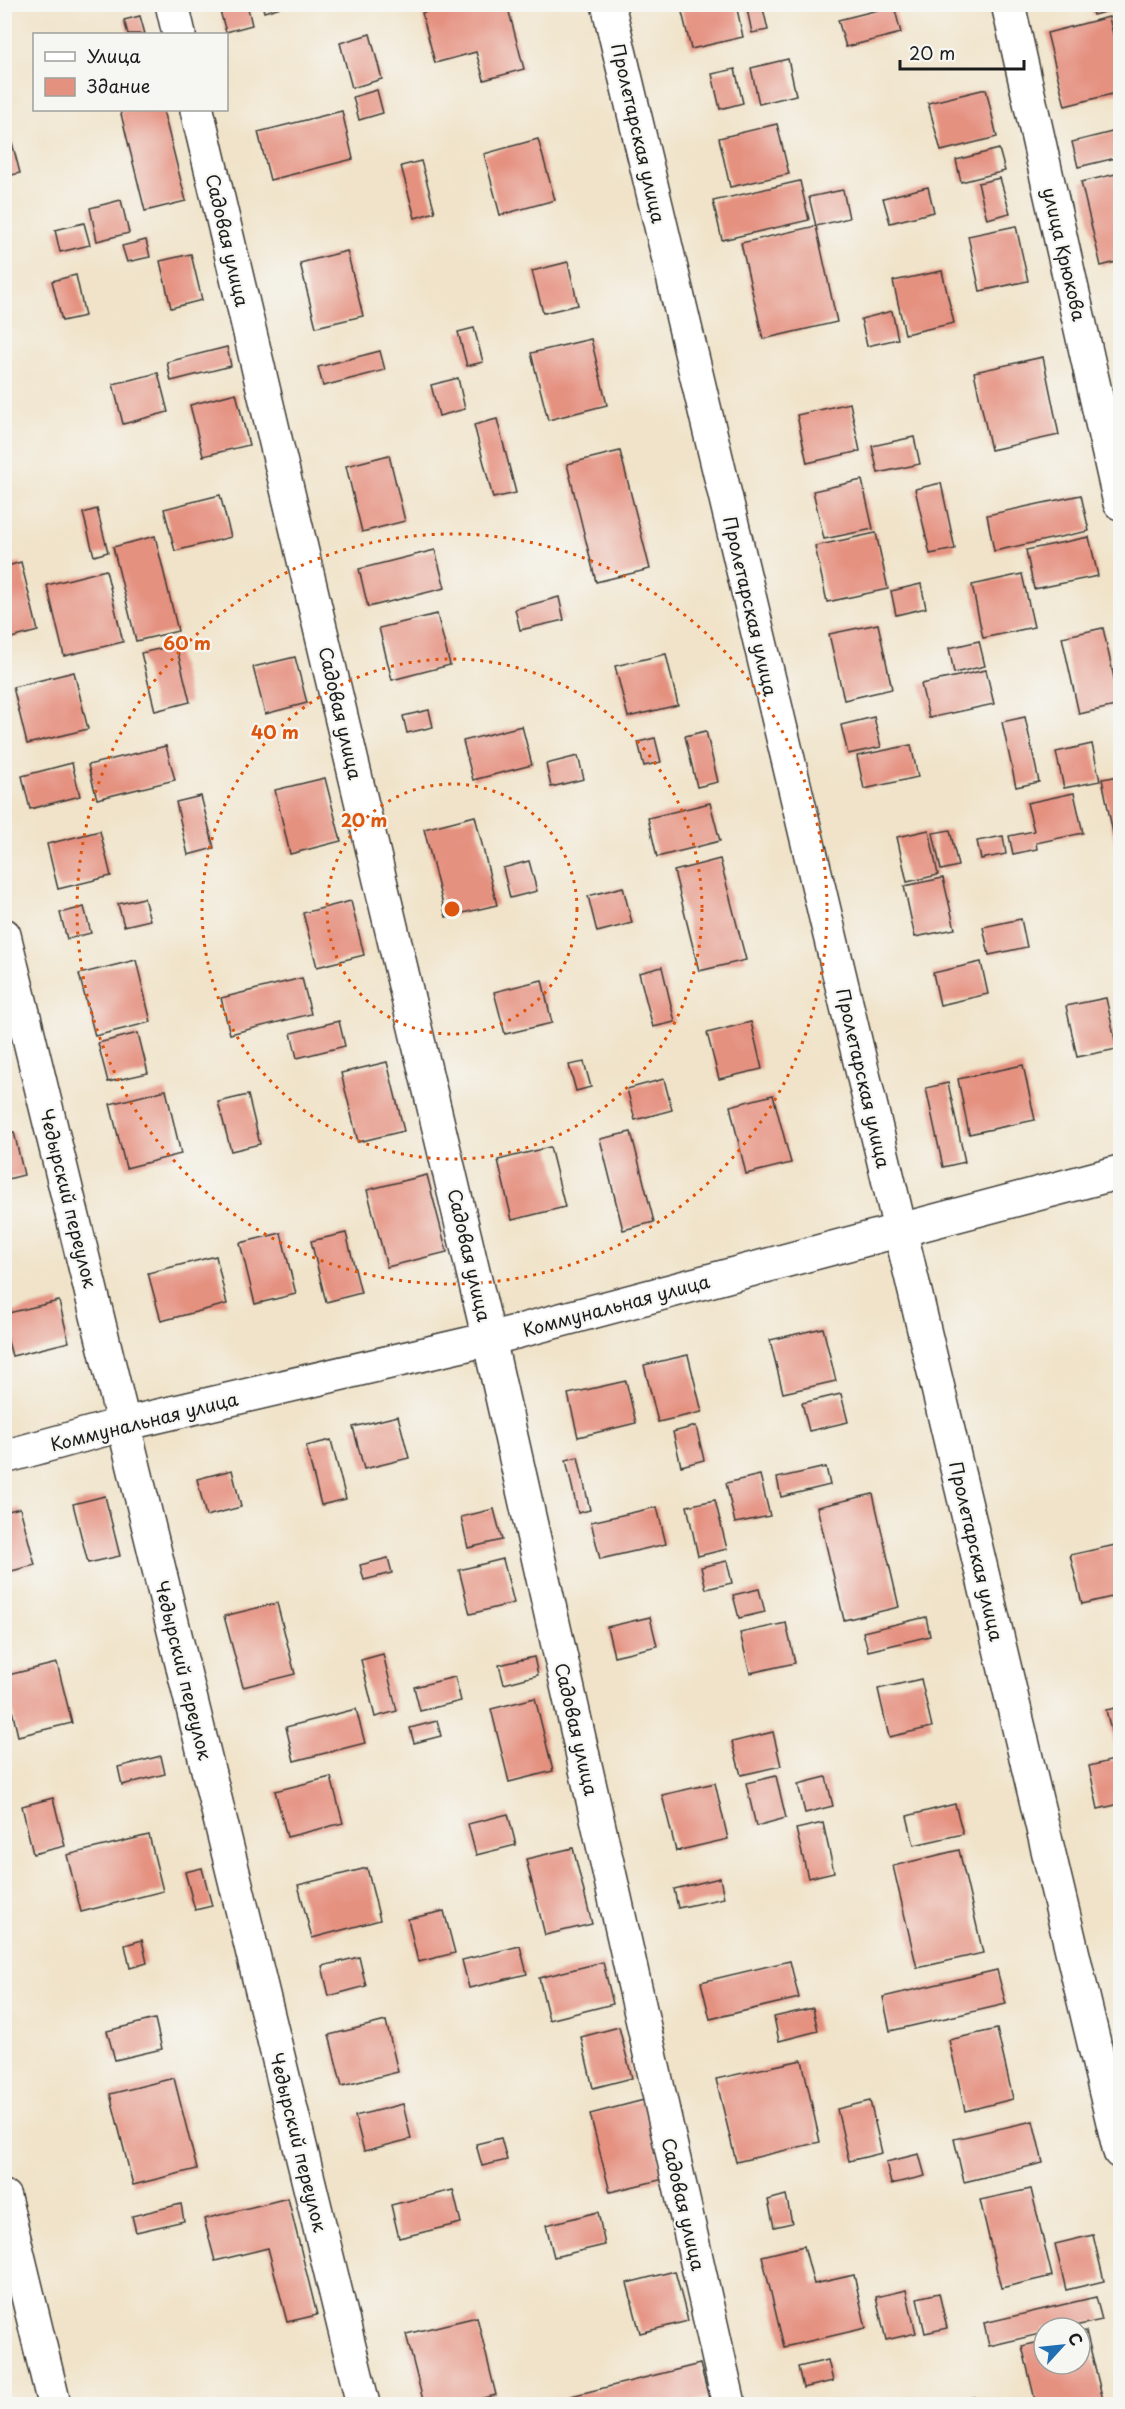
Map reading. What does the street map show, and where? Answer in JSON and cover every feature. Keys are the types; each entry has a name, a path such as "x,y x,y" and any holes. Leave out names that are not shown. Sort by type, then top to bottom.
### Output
{"street":[{"path":"172,4 179,33"},
{"name":"Пролетарская улица","path":"608,4 1120,2152"},
{"name":"улица Крюкова","path":"1008,4 1120,503"},
{"name":"Садовая улица","path":"197,111 489,1339 729,2404"},
{"name":"Чедырский переулок","path":"4,935 363,2404"},
{"name":"Коммунальная улица","path":"4,1457 124,1424 489,1339 1120,1172"},
{"path":"4,2197 54,2404"}],"building":[{"path":"218,4 247,4 252,25 226,32"},
{"path":"262,4 288,4 288,5 264,12"},
{"path":"455,4 507,4 524,69 484,80 476,52 435,63 422,13"},
{"path":"680,4 736,4 743,37 691,49"},
{"path":"746,4 762,4 768,30 752,33"},
{"path":"1090,4 1115,4 1116,9 1093,15"},
{"path":"894,6 901,33 846,47 838,20"},
{"path":"140,16 145,33 128,33 124,20"},
{"path":"1109,17 1120,63 1120,92 1065,106 1047,33"},
{"path":"370,34 382,79 352,88 340,43"},
{"path":"788,59 796,95 759,104 751,68"},
{"path":"735,69 743,103 720,109 712,74"},
{"path":"986,89 997,137 941,151 928,103"},
{"path":"377,90 383,113 359,120 353,97"},
{"path":"120,111 163,111 186,201 145,211"},
{"path":"342,111 353,159 270,180 258,132"},
{"path":"777,124 789,174 730,187 719,138"},
{"path":"1120,130 1120,157 1078,167 1072,142"},
{"path":"9,131 20,173 4,177 4,132"},
{"path":"538,139 555,200 500,215 484,154"},
{"path":"999,149 1005,171 961,182 956,160"},
{"path":"421,161 435,212 415,218 401,166"},
{"path":"1120,173 1120,261 1101,266 1081,182"},
{"path":"1000,178 1010,213 987,219 978,183"},
{"path":"800,181 809,220 722,240 713,201"},
{"path":"928,187 934,212 890,223 883,198"},
{"path":"843,190 849,218 816,226 809,197"},
{"path":"121,200 129,233 97,241 90,208"},
{"path":"84,223 90,245 60,252 55,230"},
{"path":"816,226 837,322 763,339 741,243"},
{"path":"1016,226 1028,281 980,291 968,236"},
{"path":"146,240 150,257 127,262 122,246"},
{"path":"347,251 363,316 316,327 300,263"},
{"path":"191,254 202,300 171,308 160,261"},
{"path":"568,262 578,305 543,313 532,271"},
{"path":"942,271 954,323 905,334 893,281"},
{"path":"76,275 85,316 62,321 52,281"},
{"path":"892,311 898,339 867,346 861,319"},
{"path":"474,328 483,362 467,366 458,332"},
{"path":"591,339 607,405 548,420 531,353"},
{"path":"227,347 231,366 171,381 167,362"},
{"path":"380,351 385,370 323,386 318,367"},
{"path":"1043,357 1059,435 991,450 974,372"},
{"path":"158,373 168,412 123,424 113,384"},
{"path":"458,378 465,409 439,416 431,385"},
{"path":"236,393 249,445 203,456 190,405"},
{"path":"850,403 860,451 807,463 797,415"},
{"path":"497,419 516,493 493,498 474,425"},
{"path":"914,437 920,464 878,473 872,446"},
{"path":"620,451 650,569 596,582 567,464"},
{"path":"389,455 405,521 362,532 346,466"},
{"path":"862,480 873,529 824,539 813,491"},
{"path":"941,483 955,549 930,554 915,489"},
{"path":"220,495 231,537 175,551 164,509"},
{"path":"1081,495 1089,531 994,551 987,515"},
{"path":"97,509 108,552 94,556 83,513"},
{"path":"876,533 888,589 827,602 815,546"},
{"path":"155,536 178,631 136,641 113,547"},
{"path":"1089,537 1098,576 1034,589 1026,550"},
{"path":"435,550 445,588 368,607 359,569"},
{"path":"21,562 38,631 4,640 4,567"},
{"path":"106,570 123,642 64,656 47,585"},
{"path":"1022,574 1034,627 983,638 972,585"},
{"path":"921,584 926,608 896,615 891,591"},
{"path":"559,597 564,620 520,630 515,609"},
{"path":"437,614 450,665 392,680 379,628"},
{"path":"878,624 892,689 844,700 829,634"},
{"path":"1103,628 1120,705 1079,714 1062,637"},
{"path":"979,641 985,666 954,673 949,648"},
{"path":"176,645 190,702 155,711 141,653"},
{"path":"666,654 678,705 628,717 615,666"},
{"path":"295,657 307,703 265,714 253,667"},
{"path":"986,670 994,704 929,718 921,684"},
{"path":"74,672 88,729 27,744 13,687"},
{"path":"429,710 433,727 407,733 403,716"},
{"path":"874,717 881,747 848,754 841,725"},
{"path":"1025,717 1039,782 1016,787 1002,722"},
{"path":"522,726 532,765 473,780 463,741"},
{"path":"706,731 718,782 697,787 685,736"},
{"path":"655,738 661,762 644,766 638,742"},
{"path":"1092,744 1100,781 1064,788 1056,752"},
{"path":"911,745 918,777 864,789 857,756"},
{"path":"166,746 175,780 97,799 88,765"},
{"path":"578,756 584,779 551,787 546,764"},
{"path":"72,763 80,796 30,809 22,776"},
{"path":"1120,776 1120,842 1115,843 1102,779"},
{"path":"325,778 341,841 290,854 275,790"},
{"path":"1074,793 1083,833 1036,843 1037,849 1013,854 1009,836 1034,831 1027,803"},
{"path":"201,796 214,848 188,855 176,802"},
{"path":"710,803 720,841 657,857 648,818"},
{"path":"475,816 497,905 446,917 424,829"},
{"path":"929,830 938,875 907,882 897,837"},
{"path":"950,830 958,866 941,870 933,833"},
{"path":"100,831 111,876 58,889 47,844"},
{"path":"1003,836 1006,854 981,859 977,841"},
{"path":"720,859 746,960 699,971 674,871"},
{"path":"529,861 537,891 510,898 503,868"},
{"path":"943,878 955,929 915,937 904,886"},
{"path":"623,887 632,923 597,932 588,896"},
{"path":"144,898 150,920 124,926 118,904"},
{"path":"351,901 364,955 317,967 303,913"},
{"path":"84,907 91,933 67,939 60,913"},
{"path":"1021,919 1027,947 989,955 983,927"},
{"path":"136,960 151,1022 95,1036 79,974"},
{"path":"981,962 988,994 940,1005 933,973"},
{"path":"662,967 675,1022 653,1027 639,973"},
{"path":"302,978 311,1014 230,1034 221,998"},
{"path":"542,980 552,1023 505,1034 494,992"},
{"path":"1106,998 1117,1049 1077,1057 1066,1006"},
{"path":"339,1021 345,1046 297,1058 291,1033"},
{"path":"751,1022 762,1069 719,1079 707,1033"},
{"path":"138,1033 148,1073 108,1082 98,1043"},
{"path":"387,1062 404,1131 358,1142 341,1073"},
{"path":"584,1062 591,1087 576,1091 569,1065"},
{"path":"1023,1065 1035,1120 969,1134 958,1079"},
{"path":"664,1079 672,1110 635,1120 627,1089"},
{"path":"948,1083 965,1162 943,1167 926,1088"},
{"path":"166,1090 181,1154 126,1168 110,1104"},
{"path":"248,1095 260,1144 231,1151 218,1102"},
{"path":"773,1095 791,1163 746,1174 730,1106"},
{"path":"14,1132 24,1175 4,1180 4,1134"},
{"path":"631,1132 654,1222 623,1230 600,1139"},
{"path":"550,1147 565,1207 512,1220 498,1160"},
{"path":"427,1175 447,1252 387,1267 367,1190"},
{"path":"281,1233 296,1294 255,1304 240,1243"},
{"path":"346,1233 361,1293 326,1302 311,1241"},
{"path":"216,1256 227,1304 161,1321 148,1273"},
{"path":"59,1301 69,1342 12,1356 4,1327 4,1314"},
{"path":"823,1328 836,1381 783,1393 770,1340"},
{"path":"688,1355 702,1412 658,1422 644,1365"},
{"path":"626,1381 636,1423 578,1437 568,1394"},
{"path":"841,1394 848,1422 809,1431 802,1403"},
{"path":"398,1416 409,1458 364,1469 353,1427"},
{"path":"696,1426 704,1460 681,1466 673,1432"},
{"path":"331,1440 346,1499 321,1505 306,1446"},
{"path":"578,1457 590,1510 578,1513 566,1460"},
{"path":"826,1467 830,1485 781,1497 777,1478"},
{"path":"232,1470 241,1507 206,1516 197,1479"},
{"path":"760,1475 770,1516 735,1523 726,1483"},
{"path":"873,1494 899,1607 844,1620 817,1507"},
{"path":"105,1496 120,1556 88,1563 73,1504"},
{"path":"715,1500 727,1549 698,1556 687,1506"},
{"path":"657,1507 666,1544 600,1559 591,1522"},
{"path":"20,1508 35,1565 4,1573 4,1512"},
{"path":"494,1509 502,1540 468,1548 461,1517"},
{"path":"1120,1544 1120,1595 1082,1604 1070,1555"},
{"path":"388,1558 392,1573 364,1580 360,1565"},
{"path":"503,1559 514,1603 470,1614 459,1570"},
{"path":"727,1561 732,1583 706,1589 701,1567"},
{"path":"759,1589 765,1612 739,1618 733,1595"},
{"path":"277,1603 295,1674 243,1687 224,1616"},
{"path":"650,1617 657,1646 614,1656 607,1627"},
{"path":"926,1617 930,1636 868,1651 863,1632"},
{"path":"786,1623 795,1663 750,1673 740,1633"},
{"path":"383,1654 397,1711 375,1717 361,1660"},
{"path":"534,1657 538,1675 504,1684 499,1665"},
{"path":"57,1663 72,1723 18,1736 4,1676"},
{"path":"455,1677 461,1701 420,1711 414,1687"},
{"path":"921,1679 932,1727 889,1737 878,1689"},
{"path":"535,1698 553,1771 509,1782 491,1709"},
{"path":"1120,1707 1120,1804 1098,1809 1089,1766 1118,1759 1106,1710"},
{"path":"356,1709 365,1743 294,1761 286,1727"},
{"path":"437,1721 441,1736 414,1743 410,1728"},
{"path":"773,1732 781,1766 741,1775 732,1742"},
{"path":"161,1756 165,1774 122,1785 118,1767"},
{"path":"776,1776 786,1818 756,1826 746,1783"},
{"path":"331,1777 343,1823 287,1837 275,1791"},
{"path":"826,1777 833,1806 805,1813 798,1784"},
{"path":"715,1783 728,1839 676,1851 662,1795"},
{"path":"53,1798 65,1846 33,1854 22,1806"},
{"path":"955,1804 963,1834 914,1845 907,1816"},
{"path":"508,1814 516,1845 476,1855 468,1824"},
{"path":"823,1823 834,1872 808,1878 796,1829"},
{"path":"149,1835 163,1891 81,1912 67,1855"},
{"path":"573,1848 592,1924 545,1935 526,1859"},
{"path":"959,1850 983,1953 917,1968 893,1866"},
{"path":"202,1868 212,1906 195,1910 185,1872"},
{"path":"367,1868 380,1920 312,1938 298,1885"},
{"path":"720,1878 724,1898 678,1908 674,1889"},
{"path":"444,1911 455,1953 418,1962 408,1919"},
{"path":"142,1940 147,1963 130,1968 125,1945"},
{"path":"520,1946 527,1974 469,1988 462,1960"},
{"path":"359,1957 366,1986 329,1996 322,1966"},
{"path":"790,1961 799,1998 710,2019 701,1982"},
{"path":"603,1962 613,2004 549,2020 539,1978"},
{"path":"997,1970 1006,2004 890,2031 883,1997"},
{"path":"813,2008 818,2031 779,2041 774,2017"},
{"path":"155,2019 162,2049 115,2060 107,2031"},
{"path":"386,2021 398,2072 342,2086 329,2035"},
{"path":"619,2027 632,2078 593,2088 581,2037"},
{"path":"997,2029 1013,2099 965,2111 949,2040"},
{"path":"802,2060 820,2142 736,2162 716,2079"},
{"path":"174,2078 197,2169 133,2185 110,2094"},
{"path":"644,2100 664,2179 610,2192 590,2114"},
{"path":"870,2101 882,2153 849,2161 837,2109"},
{"path":"403,2104 411,2139 364,2151 355,2116"},
{"path":"1033,2121 1043,2163 964,2182 954,2139"},
{"path":"501,2138 507,2160 482,2166 476,2144"},
{"path":"919,2154 925,2176 891,2184 886,2162"},
{"path":"1031,2189 1052,2276 1001,2288 980,2200"},
{"path":"453,2190 461,2223 399,2238 391,2205"},
{"path":"786,2195 792,2223 774,2227 768,2200"},
{"path":"288,2198 317,2315 287,2322 268,2248 215,2261 204,2219"},
{"path":"181,2204 184,2221 136,2232 132,2216"},
{"path":"598,2212 605,2245 554,2257 546,2225"},
{"path":"1093,2235 1104,2281 1066,2290 1055,2244"},
{"path":"804,2246 814,2284 854,2275 866,2328 784,2347 762,2256"},
{"path":"675,2271 688,2321 640,2333 627,2283"},
{"path":"906,2290 916,2333 886,2340 876,2297"},
{"path":"939,2293 947,2328 925,2333 917,2298"},
{"path":"1096,2297 1102,2320 1092,2322 1092,2316 1032,2316 1032,2336 989,2346 984,2323"},
{"path":"477,2317 496,2395 457,2404 424,2404 406,2334"},
{"path":"1032,2344 1032,2376 1092,2376 1092,2355 1104,2404 1036,2404 1022,2346"},
{"path":"828,2360 833,2381 803,2388 798,2367"},
{"path":"700,2364 709,2398 682,2404 569,2404 567,2397"},
{"path":"974,2397 976,2404 944,2404"}]}
